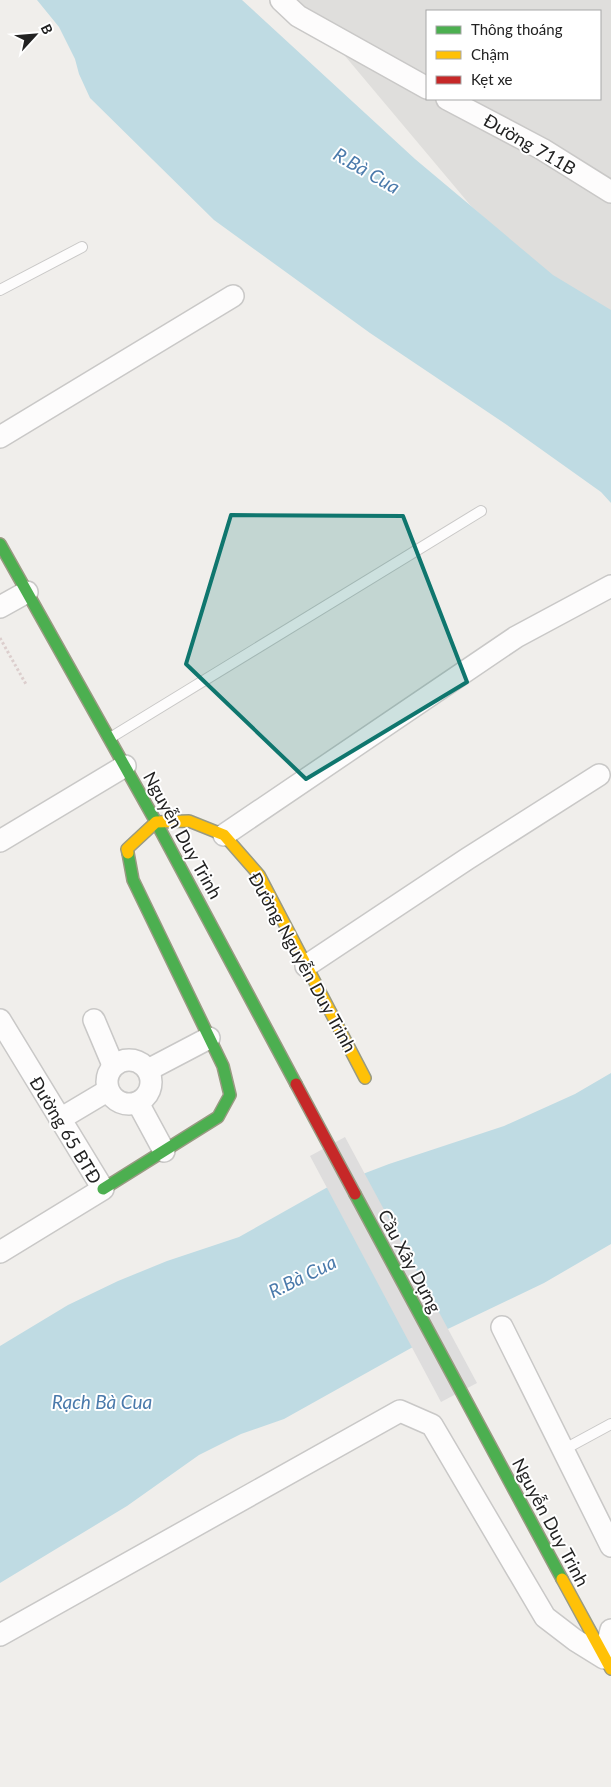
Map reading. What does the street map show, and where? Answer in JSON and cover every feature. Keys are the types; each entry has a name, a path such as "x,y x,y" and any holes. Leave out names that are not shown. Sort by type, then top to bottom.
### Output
{"main road":[{"name":"Nguyễn Duy Trinh","path":"0,544 156,822 329,1146"},
{"name":"Đường Nguyễn Duy Trinh","path":"156,822 189,821 224,835 259,875 365,1078"},
{"path":"102,1189 218,1117 230,1095 223,1066 133,880 127,849 156,822"},
{"name":"Cầu Xây Dựng","path":"329,1146 460,1392"},
{"name":"Nguyễn Duy Trinh","path":"460,1392 608,1664"}],"street":[{"path":"281,0 298,16 426,87"},
{"name":"Đường 711B","path":"450,100 542,149 611,192"},
{"path":"0,437 232,296"},
{"path":"224,835 516,637 611,586"},
{"path":"0,607 27,592"},
{"path":"0,841 125,766"},
{"path":"306,966 467,859 600,775"},
{"name":"Đường 65 BTĐ","path":"0,1020 102,1189 0,1252"},
{"path":"94,1020 113,1065"},
{"path":"148,1070 209,1038"},
{"path":"125,1060 138,1061 148,1070 151,1083 148,1095 138,1103 126,1105 115,1101 108,1091 106,1078 113,1065 125,1060"},
{"path":"60,1119 108,1091"},
{"path":"138,1103 164,1151"},
{"path":"502,1326 611,1546"},
{"path":"0,1635 400,1411 432,1425 545,1617 608,1664"},
{"path":"608,1664 611,1630"}],"lane":[{"path":"0,290 82,247"},
{"path":"109,739 481,511"},
{"path":"563,1450 611,1424"}],"path":[{"path":"0,638 27,686"}],"highlighted area":[{"path":"231,515 403,516 467,682 306,779 186,664"}],"shaded area":[{"path":"298,0 611,0 611,331 471,206"}],"water":[{"name":"R.Bà Cua","path":"37,0 242,0 415,159 553,275 611,310 611,503 601,492 507,425 370,333 214,220 90,98 79,74 75,59 59,27"},
{"name":"Rạch Bà Cua","path":"611,1073 611,1244 544,1283 429,1338 284,1419 241,1434 199,1455 127,1506 0,1583 0,1346 68,1305 118,1281 167,1261 239,1237 326,1188 389,1164 504,1126 575,1094"}],"pier":[{"path":"345,1137 477,1383 441,1402 310,1156"}],"traffic: fast":[{"path":"0,544 156,822 296,1084"},
{"path":"103,1189 218,1117 230,1095 223,1066 133,880 128,853"},
{"path":"355,1194 562,1579"}],"traffic: slow":[{"path":"128,853 127,849 156,822 189,821 224,835 259,875 365,1078"},
{"path":"562,1579 611,1669"}],"traffic: jam":[{"path":"296,1084 355,1194"}]}
